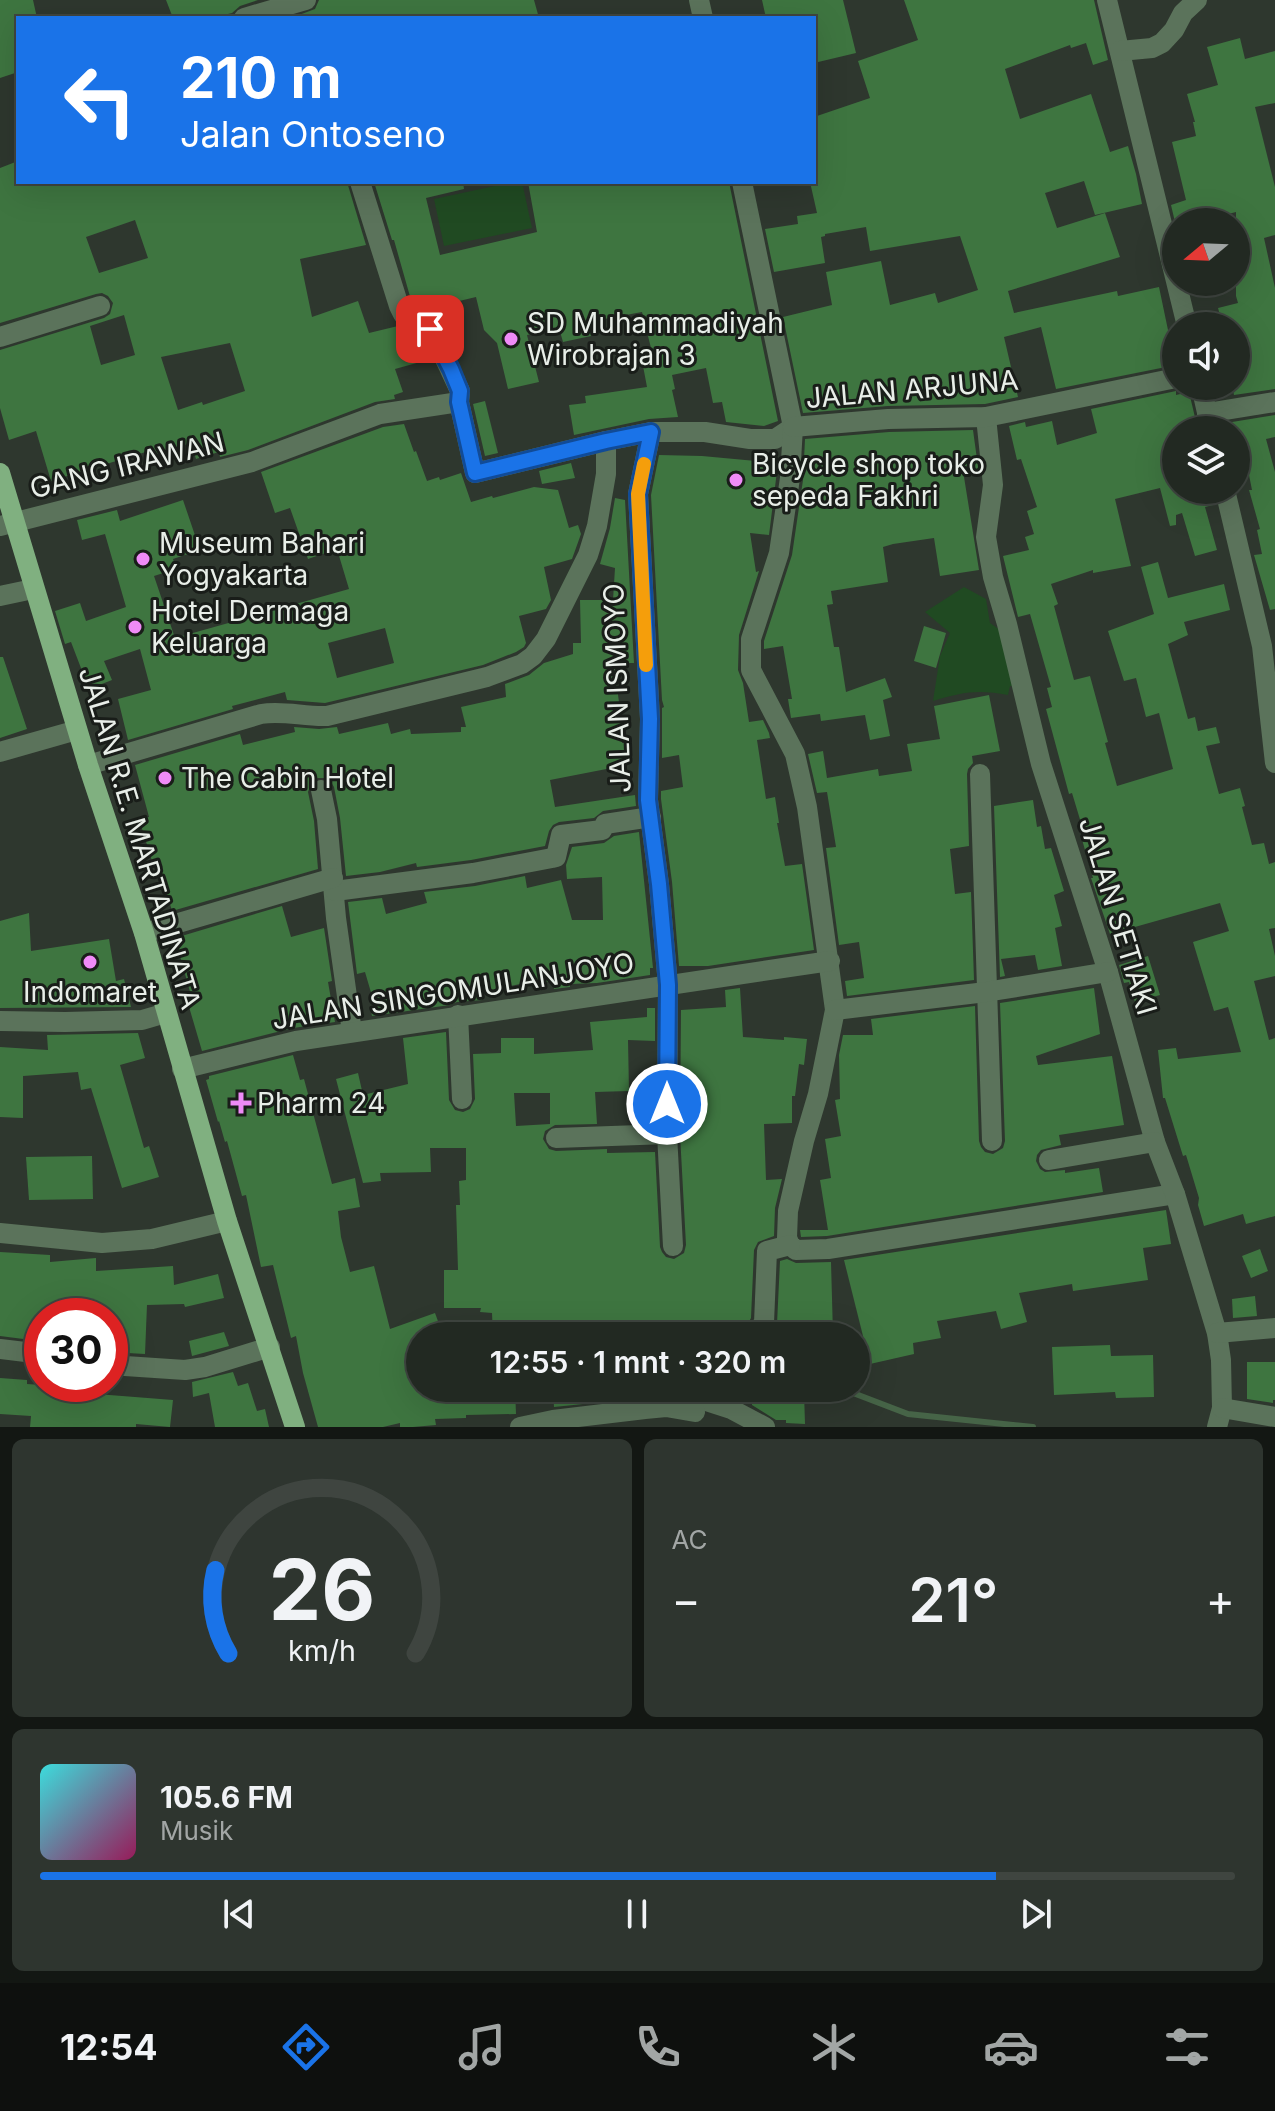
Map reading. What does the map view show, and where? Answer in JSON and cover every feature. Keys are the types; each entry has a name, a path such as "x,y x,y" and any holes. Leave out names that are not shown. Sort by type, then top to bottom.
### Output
{"main road":[{"name":"JALAN R.E. MARTADINATA","path":"0,473 8,524 33,589 144,933 227,1221 295,1427"}],"street":[{"path":"251,16 308,0"},
{"path":"1107,0 1184,312"},
{"path":"1120,51 1152,48 1162,43 1183,13 1197,0"},
{"path":"361,184 399,306 403,314 425,316 460,391 459,402"},
{"path":"742,184 793,427 790,478 779,553 751,639 751,670 795,754 807,807 835,1010 818,1094 788,1211 786,1228 790,1245 796,1250 828,1249 1175,1194"},
{"path":"0,337 100,306"},
{"name":"JALAN ARJUNA","path":"459,402 475,473 651,432 705,432 750,439 775,439 793,427 888,419 986,417 1162,381"},
{"name":"GANG IRAWAN","path":"8,524 252,462 380,414 459,402"},
{"path":"1226,416 1275,402"},
{"name":"JALAN SETIAKI","path":"986,417 993,485 986,537 993,577 1041,764 1108,972 1155,1142 1175,1194 1217,1333 1221,1360 1220,1417"},
{"name":"JALAN ISMOYO","path":"651,432 638,494 650,719 648,800 668,985 667,1134 673,1246"},
{"path":"88,765 261,714 280,712 310,717 327,716 487,677 522,664 546,639 588,555 597,526 606,474 606,441"},
{"path":"1229,504 1268,644 1275,763"},
{"path":"0,596 33,589"},
{"path":"0,752 77,730"},
{"path":"980,774 992,1141"},
{"path":"321,790 352,1032"},
{"path":"144,933 334,885 473,873 552,858 558,853 561,835 602,830 605,824 651,817"},
{"name":"JALAN SINGOMULANJOYO","path":"182,1069 296,1041 830,961"},
{"path":"835,1010 986,992 1108,972"},
{"path":"0,1021 142,1020 166,1013"},
{"path":"458,1015 462,1099"},
{"path":"556,1138 667,1134"},
{"path":"1049,1160 1155,1142"},
{"path":"0,1233 102,1243 152,1239 227,1221"},
{"path":"764,1322 767,1247 790,1245"},
{"path":"1217,1333 1275,1328"},
{"path":"128,1366 185,1370 270,1347"},
{"path":"0,1349 24,1352"},
{"path":"520,1427 553,1420 691,1405 731,1409 765,1427"},
{"path":"1220,1417 1275,1417"}],"green space":[{"path":"505,184 522,184 532,228 444,246 434,199"},
{"path":"964,587 986,599 990,623 1010,637 1024,688 1010,686 1008,695 970,692 933,701 940,656 950,633 925,612"}],"building":[{"path":"0,0 33,0 37,16 16,16 16,73 0,78"},
{"path":"166,0 258,0 220,16 172,16"},
{"path":"319,0 534,0 538,16 296,16 315,9"},
{"path":"762,0 843,0 856,53 816,63 816,16 766,16"},
{"path":"904,0 1094,0 1108,60 1093,65 1086,43 1071,48 1070,45 1005,69 1020,119 1091,94 1110,152 1128,146 1142,204 1095,215 1084,181 1045,193 1057,228 1105,213 1120,257 1008,291 1014,313 1117,291 1118,296 1159,287 1164,312 1162,368 1056,389 1041,327 1004,337 1018,397 985,404 888,406 803,413 783,317 832,305 826,272 881,261 890,305 935,293 938,303 978,290 960,236 870,251 866,227 821,237 825,263 774,272 765,229 798,224 797,216 817,213 810,184 816,184 816,116 870,98 858,61 918,40"},
{"path":"1240,38 1245,59 1275,51 1275,103 1255,107 1275,187 1275,235 1264,238 1275,288 1275,389 1250,393 1250,312 1219,312 1218,308 1238,303 1236,296 1250,296 1250,208 1172,208 1171,205 1186,200 1172,142 1196,136 1187,94 1218,85 1207,47"},
{"path":"16,162 16,184 348,184 366,245 300,259 312,317 358,301 369,333 398,326 416,327 431,359 395,369 403,392 394,395 395,399 375,402 248,450 220,457 219,452 196,459 191,443 154,455 152,450 51,481 36,431 9,440 0,408 0,350 104,318 110,314 113,303 108,296 96,294 0,323 0,168","holes":["135,220 148,258 99,273 86,237","124,315 135,355 101,365 90,326","230,343 245,391 178,410 161,357"]},
{"path":"375,184 463,184 464,189 426,198 440,255 537,232 528,184 729,184 778,421 764,426 726,422 722,402 713,403 706,368 672,375 678,417 649,419 574,435 569,405 586,403 585,396 647,387 640,350 651,348 642,312 588,322 591,336 563,342 559,328 527,335 539,382 508,389 497,343 484,330 476,297 434,307 411,300"},
{"path":"1162,394 1162,400 1191,400 1195,416 1162,416 1162,496 1160,488 1115,499 1131,566 1093,573 1093,570 1051,584 1074,680 1090,676 1117,786 1173,769 1159,713 1146,717 1136,678 1124,681 1108,631 1154,614 1141,567 1158,562 1168,598 1224,584 1230,610 1184,622 1188,635 1168,644 1188,719 1195,717 1198,731 1216,727 1220,743 1206,746 1219,794 1240,788 1252,845 1264,843 1269,864 1275,862 1275,928 1269,929 1275,956 1275,976 1254,981 1269,1040 1275,1038 1275,1216 1246,1224 1243,1214 1204,1226 1186,1155 1183,1156 1163,1098 1158,1050 1176,1048 1178,1059 1241,1052 1228,1007 1214,1011 1193,942 1229,931 1220,903 1110,934 1091,878 1081,836 1085,836 1072,793 1069,794 1046,709 1052,707 1047,688 1051,687 1030,614 1018,617 1003,556 1029,550 1025,537 1034,534 1027,511 1037,507 1021,459 1017,460 1009,426 1025,422 1026,427 1052,421 1057,445 1097,433 1091,409"},
{"path":"485,401 498,453 485,456 473,404"},
{"path":"1275,415 1275,437 1266,439 1275,472 1275,609 1270,610 1254,555 1262,554 1257,530 1260,529 1250,494 1250,419"},
{"path":"404,424 427,481 461,473 471,502 534,487 558,490 569,528 578,525 581,534 572,559 544,567 551,600 546,609 519,616 526,643 524,647 483,665 325,703 287,700 285,692 128,740 118,699 151,690 140,649 104,661 112,680 89,689 71,642 65,644 55,611 80,603 86,621 126,607 105,534 82,540 77,520 117,510 120,521 183,500 200,550 173,559 176,569 154,576 175,638 349,589 337,549 308,559 290,508 275,513 261,472 383,427","holes":["385,628 394,663 337,678 328,643"]},
{"path":"973,430 979,474 964,477 979,570 940,576 934,538 893,544 883,547 888,582 831,591 833,604 827,605 834,647 839,647 846,692 885,678 892,697 883,700 890,736 870,740 865,715 821,721 820,714 791,718 788,699 792,699 783,646 764,649 764,641 792,555 803,480 805,439 889,432"},
{"path":"659,455 778,463 769,535 750,533 756,572 759,571 739,635 738,670 749,722 763,720 769,733 770,738 757,740 766,799 775,797 785,866 802,864 814,950 708,966 679,966 661,799 661,791 683,787 679,755 662,758 664,707 651,495"},
{"path":"571,463 575,478 542,484 539,471"},
{"path":"615,498 625,500 634,663 627,663 621,648 612,650 627,765 550,780 555,807 635,795 636,806 603,811 594,818 559,822 549,831 545,846 471,860 417,867 416,863 346,876 334,787 326,778 318,778 312,781 308,792 318,869 172,911 157,860 152,861 139,819 149,817 135,765 240,734 243,745 295,732 294,727 337,727 339,734 388,723 391,734 410,729 411,734 461,732 461,727 466,727 461,707 506,697 505,684 529,675 544,663 573,654 573,643 581,643 580,600 613,600 615,568 600,564"},
{"path":"1164,504 1213,504 1205,507 1217,550 1195,556 1182,513 1176,515 1176,525 1170,526"},
{"path":"924,626 946,633 936,668 914,661"},
{"path":"0,657 3,657 27,729 0,738"},
{"path":"989,695 1000,751 972,756 973,763 967,774 969,846 950,849 955,894 971,892 974,980 847,996 845,981 864,978 859,942 839,945 826,848 836,847 827,792 817,793 808,754 823,751 827,778 878,769 879,776 912,771 907,744 940,739 934,706"},
{"path":"1033,800 1037,827 1041,826 1045,849 1051,848 1064,891 1054,895 1062,926 1055,928 1062,966 1038,970 1035,955 1001,959 1005,976 1000,977 994,806"},
{"path":"639,832 653,968 650,968 650,975 570,984 570,987 554,989 553,981 525,983 481,992 482,1000 372,1016 370,1007 375,1006 365,972 357,974 348,902 382,898 386,914 427,903 424,892 525,876 527,888 561,880 572,920 603,920 602,877 567,879 566,865 572,847 604,843 614,836"},
{"path":"282,906 291,937 324,928 335,1022 293,1028 202,1051 187,1000 192,999 175,938"},
{"path":"29,913 31,951 109,939 116,981 124,979 131,1007 0,1008 0,921"},
{"path":"1148,956 1160,995 1135,1002 1129,982 1124,983 1119,965"},
{"path":"740,988 743,1037 807,1039 804,1065 799,1064 795,1096 792,1096 792,1123 764,1124 766,1180 782,1179 775,1208 774,1236 758,1242 754,1250 749,1322 492,1322 492,1313 480,1312 481,1308 444,1308 444,1270 458,1270 456,1205 460,1205 459,1181 466,1180 466,1148 430,1148 431,1172 380,1173 381,1181 363,1183 336,1079 358,1073 363,1095 408,1084 403,1038 446,1032 449,1100 455,1110 463,1112 470,1109 475,1099 473,1054 501,1053 501,1038 534,1038 534,1054 593,1050 590,1022 647,1017 647,1008 655,1008 655,1041 628,1040 629,1091 595,1092 597,1124 555,1125 545,1131 543,1139 549,1149 556,1151 607,1149 607,1153 655,1152 660,1247 666,1257 674,1259 684,1253 686,1245 680,1134 681,1010 726,1007 725,990","holes":["514,1093 550,1093 550,1124 516,1126"]},
{"path":"1094,988 1100,1034 1036,1056 1038,1065 1112,1056 1124,1125 1059,1135 1061,1145 1041,1150 1036,1161 1045,1172 1065,1170 1065,1173 1099,1168 1103,1192 827,1236 801,1237 800,1230 828,1230 820,1180 831,1178 825,1139 841,1136 835,1100 840,1099 839,1055 843,1035 873,1035 871,1019 975,1006 979,1141 985,1152 993,1154 1003,1148 1005,1141 1000,1003"},
{"path":"138,1033 145,1058 120,1065 144,1148 149,1146 159,1177 122,1188 91,1088 81,1090 78,1072 23,1076 23,1118 0,1117 0,1047 48,1050 47,1035"},
{"path":"293,1055 300,1080 304,1079 332,1184 355,1178 360,1207 338,1211 350,1272 374,1266 390,1329 406,1323 406,1402 516,1402 516,1414 466,1415 466,1418 435,1419 436,1425 413,1427 400,1427 400,1423 383,1427 318,1427 296,1336 291,1338 273,1265 261,1267 246,1195 242,1196 227,1141 218,1122 206,1080 209,1076"},
{"path":"92,1156 93,1199 29,1200 26,1157"},
{"path":"1166,1210 1171,1244 1143,1248 1148,1280 1073,1291 1072,1284 1019,1293 1027,1322 1001,1329 996,1311 937,1321 941,1338 913,1343 914,1354 870,1364 870,1322 860,1322 844,1260"},
{"path":"1260,1249 1268,1271 1251,1278 1242,1256"},
{"path":"0,1252 50,1255 50,1262 96,1258 96,1271 173,1266 174,1285 218,1274 224,1298 185,1307 184,1304 147,1305 145,1354 128,1353 128,1298 24,1298 24,1339 0,1336"},
{"path":"780,1261 831,1262 833,1322 777,1322"},
{"path":"1255,1296 1257,1316 1233,1318 1232,1299"},
{"path":"435,1313 438,1322 410,1322"},
{"path":"224,1332 229,1346 192,1356 189,1341"},
{"path":"1110,1345 1111,1356 1153,1355 1154,1397 1116,1398 1115,1392 1054,1395 1052,1347"},
{"path":"1247,1362 1275,1362 1273,1403 1247,1399"},
{"path":"233,1372 238,1386 248,1383 257,1411 265,1409 269,1427 215,1427 209,1393 193,1397 192,1382"},
{"path":"0,1378 24,1380 24,1402 128,1402 128,1396 173,1400 170,1427 136,1424 136,1427 30,1427 31,1416 0,1414"},
{"path":"554,1402 602,1402 554,1407"},
{"path":"752,1402 804,1402 805,1424 776,1420"}],"waterway":[{"path":"870,1399 908,1414 1033,1427"}],"slow traffic":[{"path":"644,464 638,494 646,665"}],"place":[{"name":"SD Muhammadiyah Wirobrajan 3","path":"511,339"},
{"name":"Bicycle shop toko sepeda Fakhri","path":"736,480"},
{"name":"Museum Bahari Yogyakarta","path":"143,559"},
{"name":"Hotel Dermaga Keluarga","path":"135,627"},
{"name":"The Cabin Hotel","path":"165,778"},
{"name":"Indomaret","path":"90,962"},
{"name":"Pharm 24","path":"241,1103"}],"route":[{"path":"430,329 460,391 459,402 475,473 651,432 638,494 650,719 648,800 668,985 667,1104"}]}
